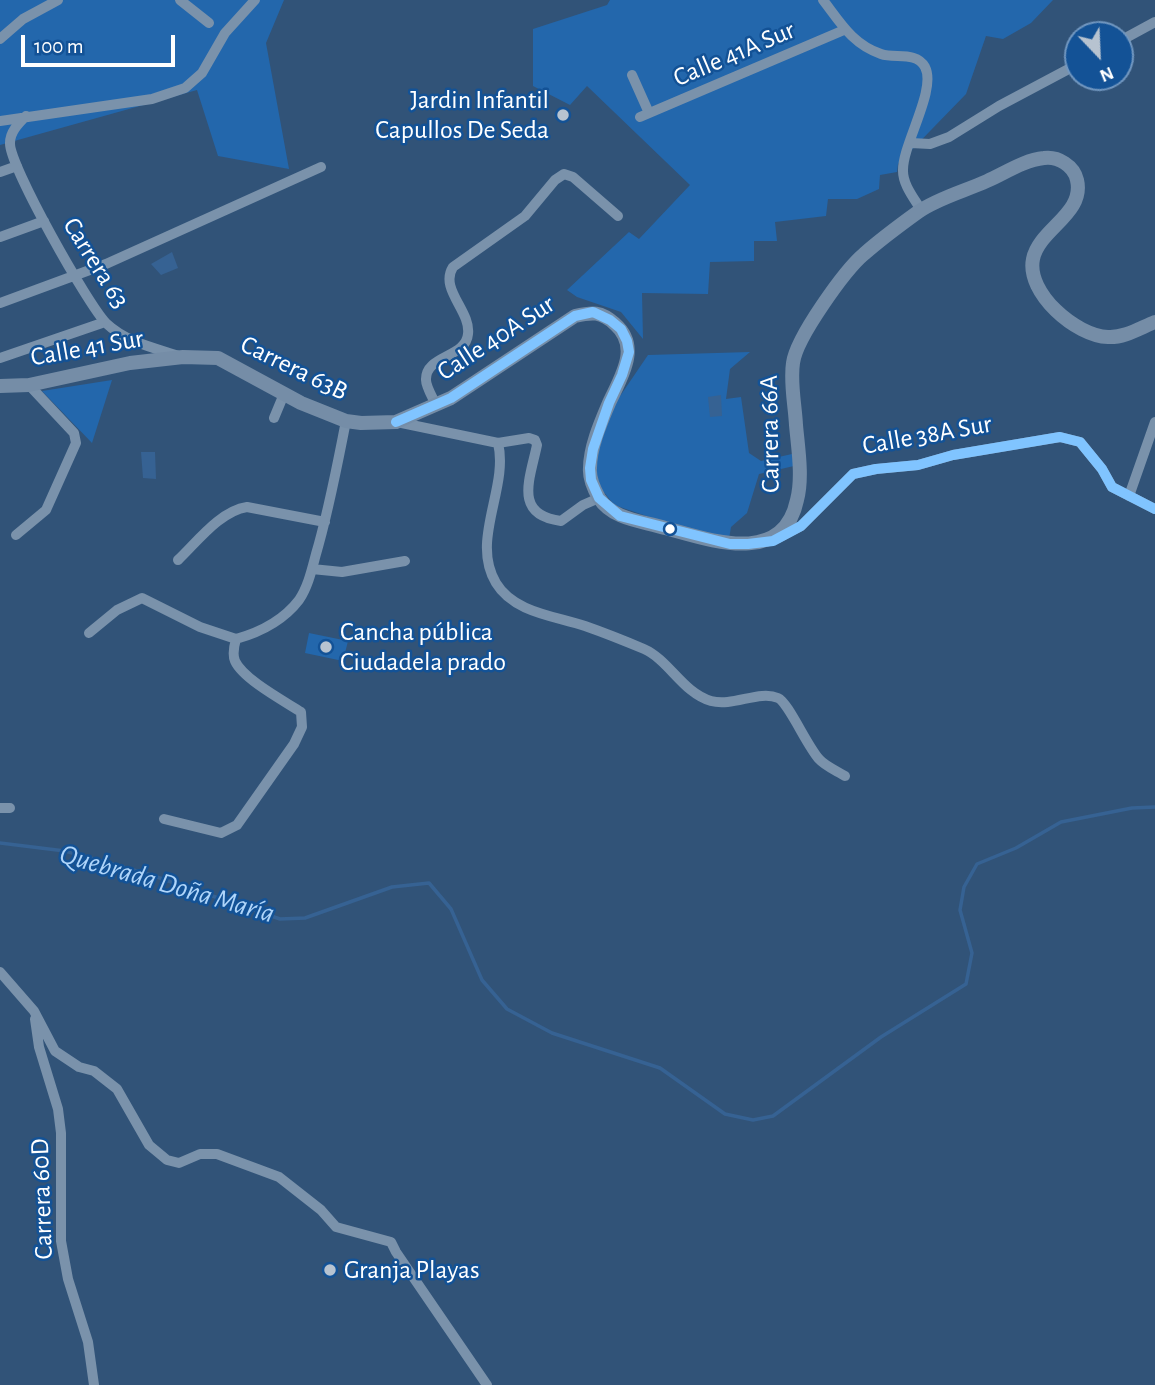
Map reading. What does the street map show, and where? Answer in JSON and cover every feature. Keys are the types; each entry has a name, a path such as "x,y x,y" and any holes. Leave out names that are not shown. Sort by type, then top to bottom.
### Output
{"main road":[{"path":"921,209 1045,157 1066,162 1076,175 1077,196 1071,208 1040,243 1032,262 1036,283 1043,298 1057,312 1092,334 1110,337 1127,334 1155,322"},
{"name":"Carrera 66A","path":"764,541 784,527 797,500 798,467 792,377 795,354 839,283 861,256 921,209"},
{"name":"Calle 40A Sur","path":"396,422 436,405 520,354 575,316 593,312 621,329 628,341 629,352 593,449 591,480 599,498"},
{"name":"Calle 41 Sur","path":"0,386 29,385 130,363 183,357"},
{"name":"Carrera 63B","path":"183,357 218,358 284,394 346,421 396,422"},
{"name":"Calle 38A Sur","path":"599,498 612,511 631,519 730,544 764,541"}],"street":[{"path":"0,39 23,19 58,0"},
{"path":"180,0 209,23"},
{"path":"0,121 152,99 184,89 202,73 225,33 255,0"},
{"path":"822,0 844,30 863,46 883,55 915,57 925,67 928,84 911,144 905,155 903,173 909,191 921,209"},
{"path":"1134,33 1155,22"},
{"name":"Calle 41A Sur","path":"632,75 645,115 844,30"},
{"path":"911,144 930,144 949,137 999,106 1064,71"},
{"path":"0,145 10,150 12,133 26,116"},
{"name":"Carrera 63","path":"10,150 44,221 74,275 105,322 125,337 183,357"},
{"path":"0,172 17,166"},
{"path":"0,303 106,264 321,167"},
{"path":"436,405 425,381 428,370 463,346 468,335 467,322 449,282 448,274 453,267 525,216 555,180 564,174 573,177 618,216"},
{"path":"0,237 44,221"},
{"path":"0,358 105,322"},
{"path":"16,536 46,510 76,443 74,433 29,385"},
{"path":"274,418 284,394"},
{"path":"89,633 117,610 142,598 200,627 236,639 257,633 283,617 300,598 312,569 325,522 346,421"},
{"name":"Carrera 63B","path":"396,422 498,443 529,438 535,440 537,445 528,493 534,510 543,518 561,521 583,505 599,498"},
{"path":"1155,422 1129,496 1155,509"},
{"name":"Calle 38A Sur","path":"764,541 773,541 801,526 853,474 918,465 953,455 1060,437 1080,442 1102,469 1112,487 1129,496"},
{"path":"498,443 501,461 491,519 489,567 497,584 509,597 562,621 583,625 648,651 687,687 709,701 731,703 768,696 780,698 786,703 802,736 820,760 845,776"},
{"path":"178,559 223,518 237,509 247,507 325,522"},
{"path":"312,569 342,572 405,561"},
{"path":"164,819 221,833 237,825 294,744 302,727 301,712 238,666 234,659 236,639"},
{"path":"0,972 34,1011 55,1051 79,1067 94,1072 117,1089 149,1145 167,1160 179,1163 200,1154 217,1154 279,1177 321,1210 337,1227 391,1242 487,1385"},
{"name":"Carrera 60D","path":"34,1011 39,1047 58,1109 61,1133 61,1241 68,1279 88,1342 94,1385"}],"shaded area":[{"path":"0,0 284,0 266,43 289,169 218,156 197,90 0,145"},
{"path":"610,0 1053,0 1031,23 1003,39 986,36 966,94 898,164 897,172 880,175 879,189 857,199 828,199 826,216 775,222 777,241 754,241 754,261 710,262 708,294 642,293 643,339 621,312 577,297 567,290 629,232 639,239 690,185 587,86 570,105 533,86 533,29 607,5"},
{"path":"172,252 178,268 161,275 151,264"},
{"path":"750,352 730,369 726,399 741,397 749,453 761,461 792,454 794,466 759,474 747,513 731,527 729,539 667,523 614,505 596,482 597,446 616,402 648,355"},
{"path":"112,380 92,443 42,391"},
{"path":"721,395 722,416 710,417 708,397"},
{"path":"141,452 155,452 156,479 143,478"},
{"name":"Cancha pública Ciudadela prado","path":"309,633 348,641 343,661 305,653"}],"waterway":[{"name":"Quebrada Doña María","path":"0,843 65,851 148,874 280,919 305,918 392,887 429,883 451,909 482,980 507,1009 552,1033 660,1068 725,1114 753,1120 773,1116 881,1037 966,984 972,953 960,910 964,887 977,864 1016,848 1061,822 1132,808 1155,807"}],"transit line":[{"path":"396,422 451,398 575,316 593,312 621,329 629,352 593,449 590,468 591,480 599,498 620,516 730,544 773,541 801,526 853,474 918,465 953,455 1060,437 1080,442 1102,469 1112,487 1155,509"}],"place":[{"name":"Jardin Infantil Capullos De Seda","path":"563,115"},
{"name":"Cancha pública Ciudadela prado","path":"326,647"},
{"name":"Granja Playas","path":"330,1270"}]}
